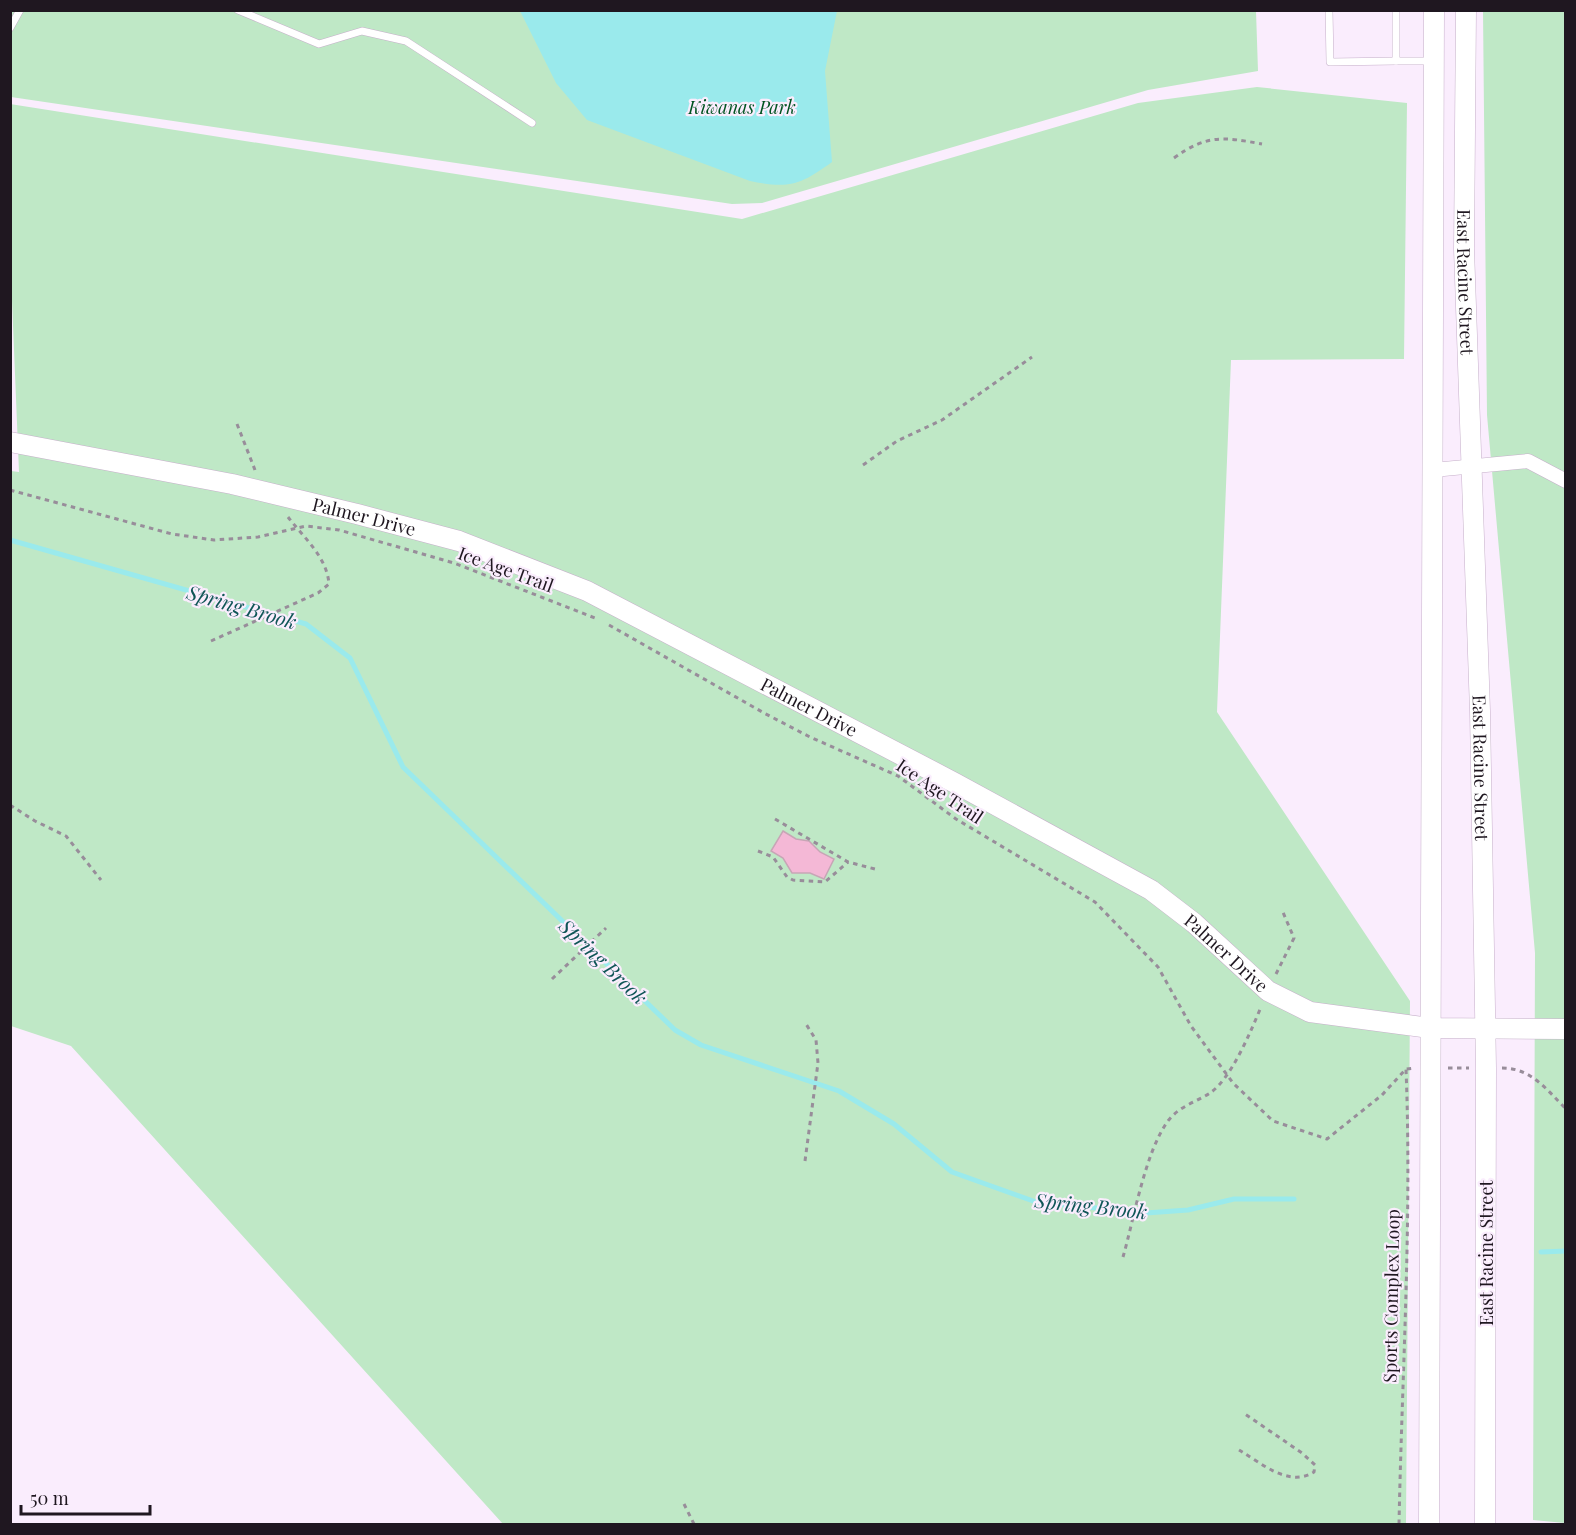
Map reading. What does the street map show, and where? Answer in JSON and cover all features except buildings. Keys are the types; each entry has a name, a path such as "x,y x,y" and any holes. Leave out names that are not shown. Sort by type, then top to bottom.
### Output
{"main road":[{"name":"East Racine Street","path":"1429,1524 1434,10"},
{"name":"East Racine Street","path":"1466,10 1464,249 1480,711 1486,1068 1485,1524"},
{"name":"Palmer Drive","path":"10,442 269,492 459,542 587,591 932,770 1151,890 1194,923 1268,991 1310,1012 1430,1028 1566,1029"}],"street":[{"path":"1432,470 1528,461 1566,481"}],"lane":[{"path":"10,28 20,10"},
{"path":"238,10 319,44 362,31 406,41 532,123"},
{"path":"1329,10 1330,62 1434,62"},
{"path":"1396,10 1396,61"}],"path":[{"path":"1174,158 1191,146 1221,137 1262,144"},
{"path":"863,465 897,441 942,420 1032,357"},
{"path":"212,641 318,593 329,584 328,570 320,557 256,473 237,424"},
{"name":"Ice Age Trail","path":"10,490 172,534 214,540 258,537 306,526 339,530 453,563 597,618"},
{"name":"Ice Age Trail","path":"606,624 783,723 898,776 956,819 1095,902 1158,967 1191,1026 1227,1075 1273,1121 1327,1139 1382,1095 1406,1069"},
{"path":"10,805 35,821 66,836 101,880"},
{"path":"776,819 848,862 875,869"},
{"path":"758,851 773,857 788,877 793,880 825,882 848,862"},
{"path":"1123,1257 1148,1167 1168,1120 1191,1103 1211,1093 1227,1075 1294,938 1282,910"},
{"path":"552,979 606,928"},
{"path":"805,1161 818,1063 816,1040 806,1024"},
{"path":"1406,1069 1517,1068 1530,1074 1566,1109"},
{"name":"Sports Complex Loop","path":"1399,1524 1400,1427 1407,1313 1406,1069"},
{"path":"1239,1450 1288,1478 1306,1477 1314,1472 1315,1465 1302,1453 1245,1414"},
{"path":"684,1504 694,1524"}],"green space":[{"name":"Kiwanas Park","path":"10,11 1256,11 1258,71 1148,90 762,203 732,204 11,97"},
{"path":"1483,11 1565,11 1565,1523 1533,1520 1535,953 1487,415"},
{"path":"1257,87 1407,103 1404,359 1231,360 1217,712 1410,1001 1406,1524 503,1524 71,1046 11,1026 11,471 19,472 11,276 10,104 742,219 1138,103"}],"shaded area":[{"path":"520,11 837,11 825,71 832,162 811,176 794,183 775,185 750,181 587,120 556,83"}],"waterway":[{"name":"Spring Brook","path":"10,540 306,624 350,658 403,767 675,1030 701,1045 839,1091 894,1124 952,1172 1036,1202 1146,1213 1188,1210 1234,1199 1294,1199"},
{"name":"Spring Brook","path":"1541,1252 1566,1251"}]}
